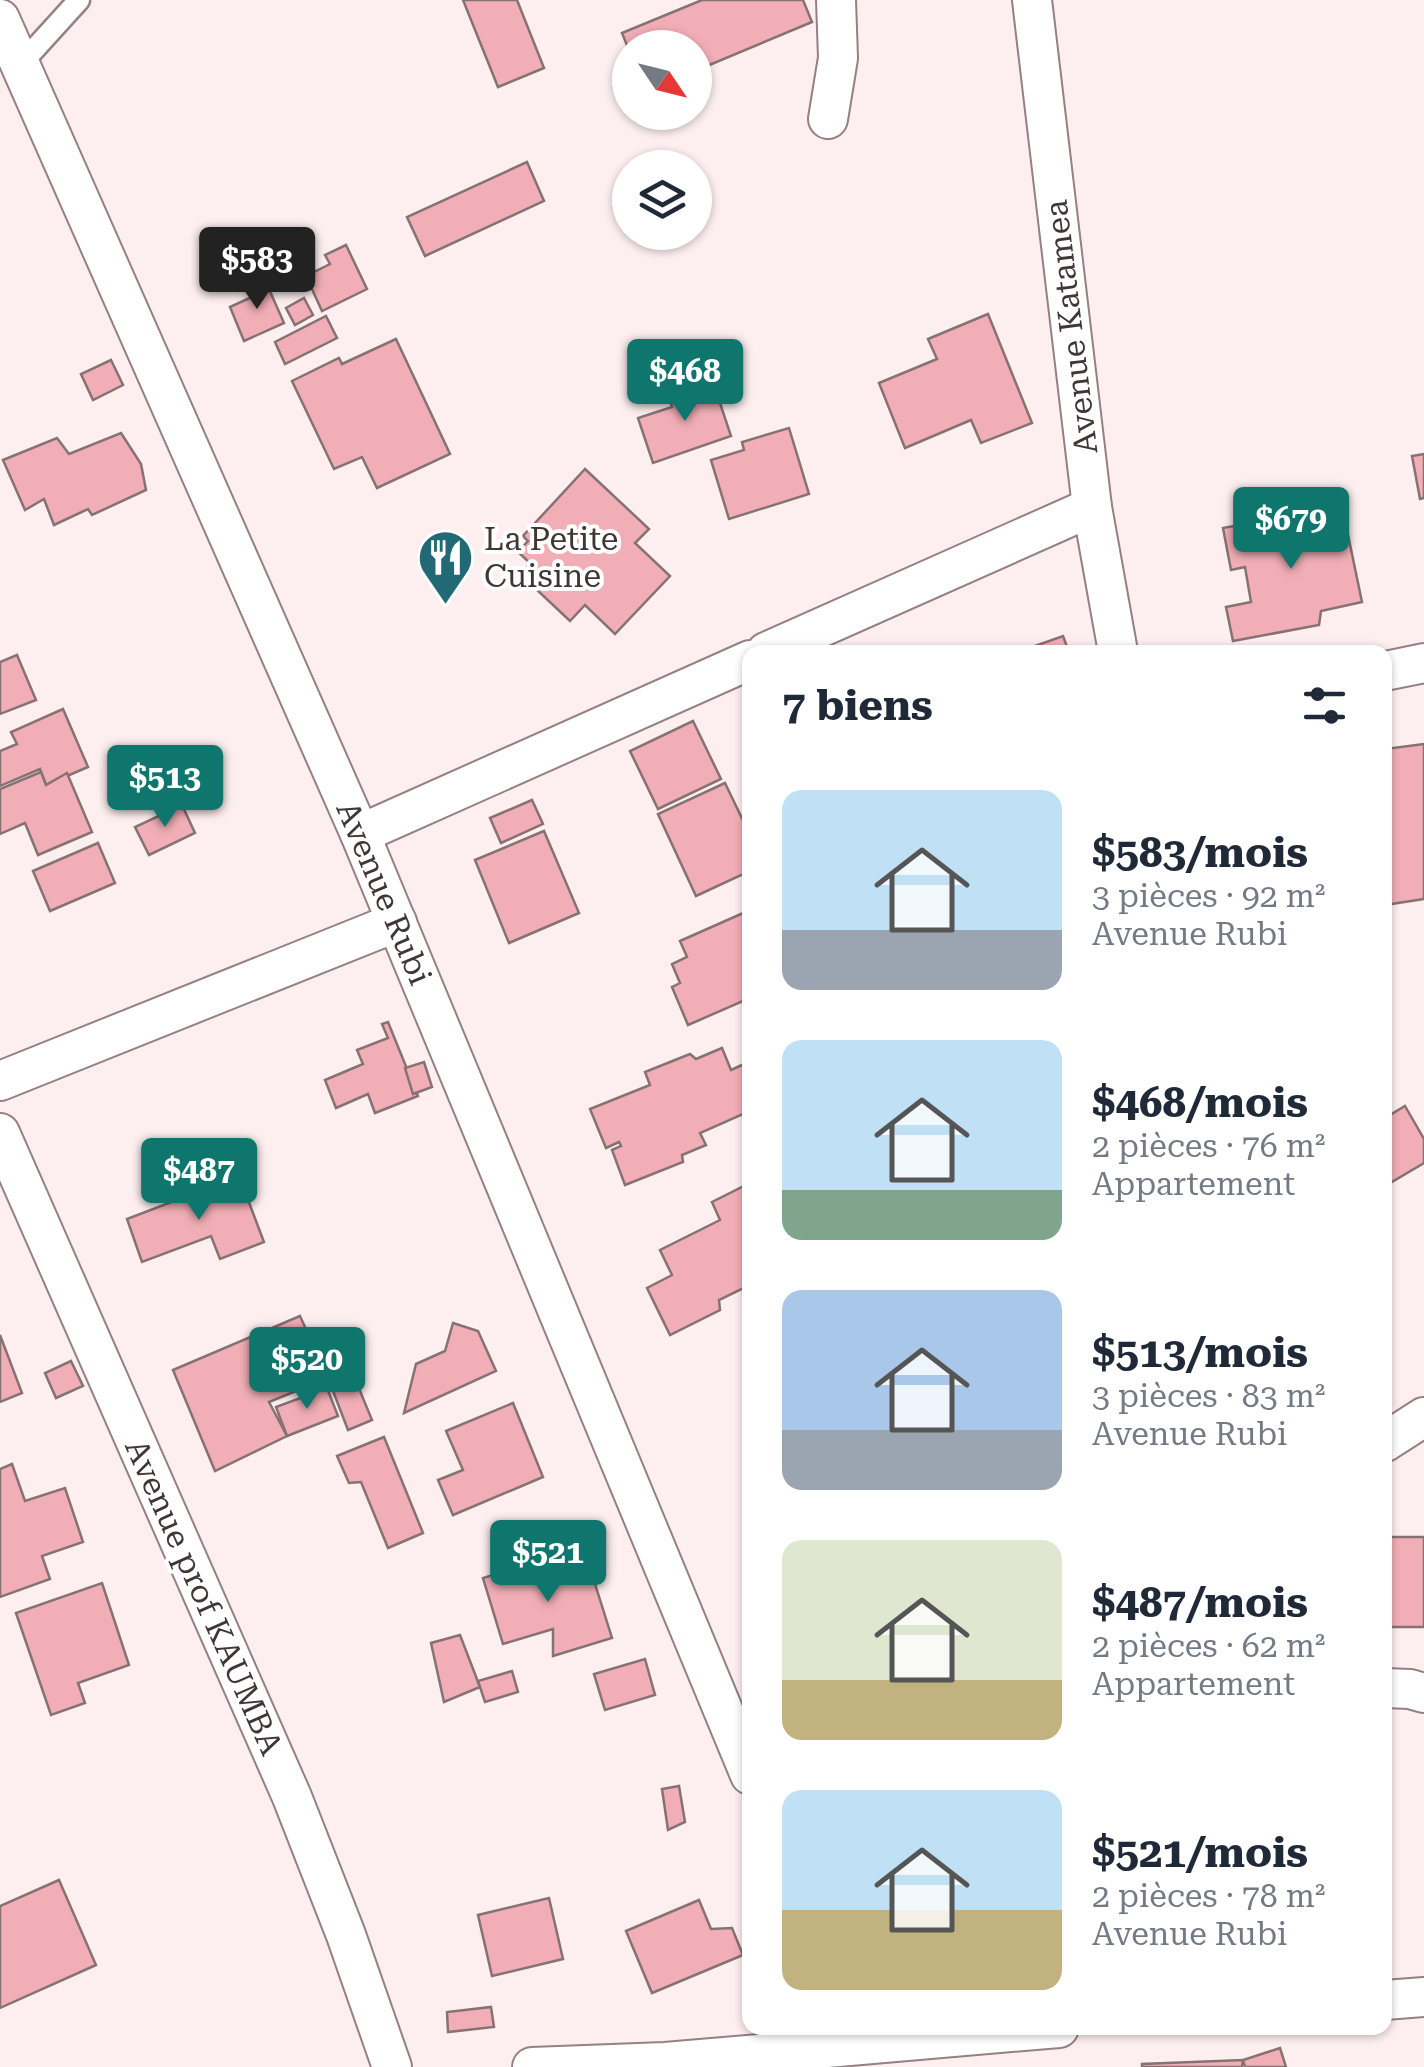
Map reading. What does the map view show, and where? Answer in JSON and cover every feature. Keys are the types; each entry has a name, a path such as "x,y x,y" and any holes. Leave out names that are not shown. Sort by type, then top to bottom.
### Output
{"street":[{"path":"828,119 838,58 836,0"},
{"name":"Avenue Katamea","path":"1032,0 1092,506 1117,645"},
{"name":"Avenue Rubi","path":"0,19 360,834 742,1755"},
{"path":"782,645 1092,506"},
{"path":"1392,670 1424,663"},
{"path":"360,834 742,664"},
{"path":"0,1081 397,922"},
{"name":"Avenue prof KAUMBA","path":"0,1133 292,1797 392,2067"},
{"path":"1392,1438 1424,1417"},
{"path":"1392,1689 1424,1694"},
{"path":"1392,1999 1424,1997"},
{"path":"532,2067 665,2064 883,2035"}],"lane":[{"path":"20,65 79,0"}],"building":[{"path":"463,0 517,0 544,68 498,87"},
{"path":"702,0 803,0 812,22 712,64 712,30 629,30"},
{"path":"527,162 544,201 425,256 407,217"},
{"path":"346,245 367,289 322,311 306,276 330,264 325,255"},
{"path":"265,280 284,323 244,341 230,307 252,297 248,289"},
{"path":"304,298 313,315 295,325 286,308"},
{"path":"988,314 1032,423 981,443 971,420 905,448 879,383 937,359 928,339"},
{"path":"326,316 337,338 285,364 275,342"},
{"path":"396,339 450,454 377,488 362,457 334,469 292,381 339,358 342,364"},
{"path":"111,360 123,385 93,400 81,374"},
{"path":"713,382 731,436 653,463 638,418 672,407 669,397"},
{"path":"789,428 809,494 729,519 711,460 744,450 742,442"},
{"path":"121,433 141,464 146,490 92,515 88,509 54,525 44,499 25,510 3,460 57,438 69,454"},
{"path":"1424,454 1424,498 1420,499 1412,456"},
{"path":"585,469 649,529 635,543 670,576 615,634 585,605 570,621 520,574 530,563 518,552 528,541 523,536"},
{"path":"1342,506 1362,602 1321,611 1319,625 1233,641 1226,607 1251,602 1245,567 1231,570 1223,528"},
{"path":"1063,636 1066,645 1038,645"},
{"path":"17,655 36,700 0,714 0,662"},
{"path":"63,709 88,767 46,785 40,769 0,786 0,751 17,744 11,732"},
{"path":"693,721 721,779 658,809 630,751"},
{"path":"1424,744 1424,899 1392,904 1392,748"},
{"path":"41,772 46,785 67,773 92,832 38,855 25,823 0,834 0,789"},
{"path":"725,783 742,818 742,875 696,896 658,814"},
{"path":"532,800 543,824 501,843 490,818"},
{"path":"182,805 195,833 149,855 135,827"},
{"path":"544,831 579,913 509,943 475,860"},
{"path":"98,843 115,883 50,911 33,871"},
{"path":"742,914 742,1001 688,1025 672,987 680,983 672,964 687,957 680,941"},
{"path":"388,1022 418,1096 375,1113 368,1094 336,1108 325,1080 363,1064 357,1050 388,1038 382,1024"},
{"path":"722,1048 731,1070 742,1065 742,1115 700,1133 706,1145 682,1155 683,1162 625,1185 612,1150 621,1146 619,1142 606,1148 590,1109 650,1085 645,1072 690,1054 696,1059"},
{"path":"424,1062 432,1087 413,1094 405,1068"},
{"path":"1405,1106 1424,1139 1424,1163 1392,1182 1392,1114"},
{"path":"239,1176 264,1242 220,1259 211,1236 142,1262 127,1219"},
{"path":"742,1187 742,1289 719,1300 720,1310 670,1335 647,1288 672,1275 660,1250 720,1220 712,1202"},
{"path":"300,1316 328,1378 269,1402 287,1436 215,1471 173,1370"},
{"path":"453,1323 478,1331 496,1371 404,1413 416,1364 445,1351"},
{"path":"0,1335 22,1393 0,1402"},
{"path":"71,1361 83,1386 56,1398 45,1373"},
{"path":"351,1369 372,1420 348,1430 328,1378"},
{"path":"327,1388 338,1416 287,1436 276,1407"},
{"path":"513,1403 543,1477 453,1515 438,1480 463,1470 446,1431"},
{"path":"384,1437 423,1533 388,1548 361,1482 349,1483 337,1456"},
{"path":"12,1464 25,1501 65,1488 83,1542 42,1556 50,1579 0,1597 0,1469"},
{"path":"1392,1537 1424,1537 1424,1627 1392,1627"},
{"path":"560,1554 566,1575 590,1568 612,1638 553,1656 553,1629 503,1644 483,1578"},
{"path":"102,1583 129,1665 78,1683 85,1703 51,1715 16,1613"},
{"path":"460,1635 480,1687 444,1702 431,1643"},
{"path":"645,1659 655,1695 605,1710 594,1674"},
{"path":"512,1671 518,1692 485,1702 478,1681"},
{"path":"679,1786 685,1822 668,1830 662,1789"},
{"path":"59,1880 96,1965 0,2008 0,1906"},
{"path":"549,1898 563,1959 492,1976 478,1915"},
{"path":"699,1900 711,1929 732,1928 742,1955 652,1993 626,1931"},
{"path":"491,2007 494,2027 448,2032 447,2012"},
{"path":"1280,2048 1286,2067 1245,2067 1243,2060"},
{"path":"1243,2060 1242,2067 1142,2067 1142,2064"}],"place":[{"name":"La Petite Cuisine","path":"445,606"}]}
